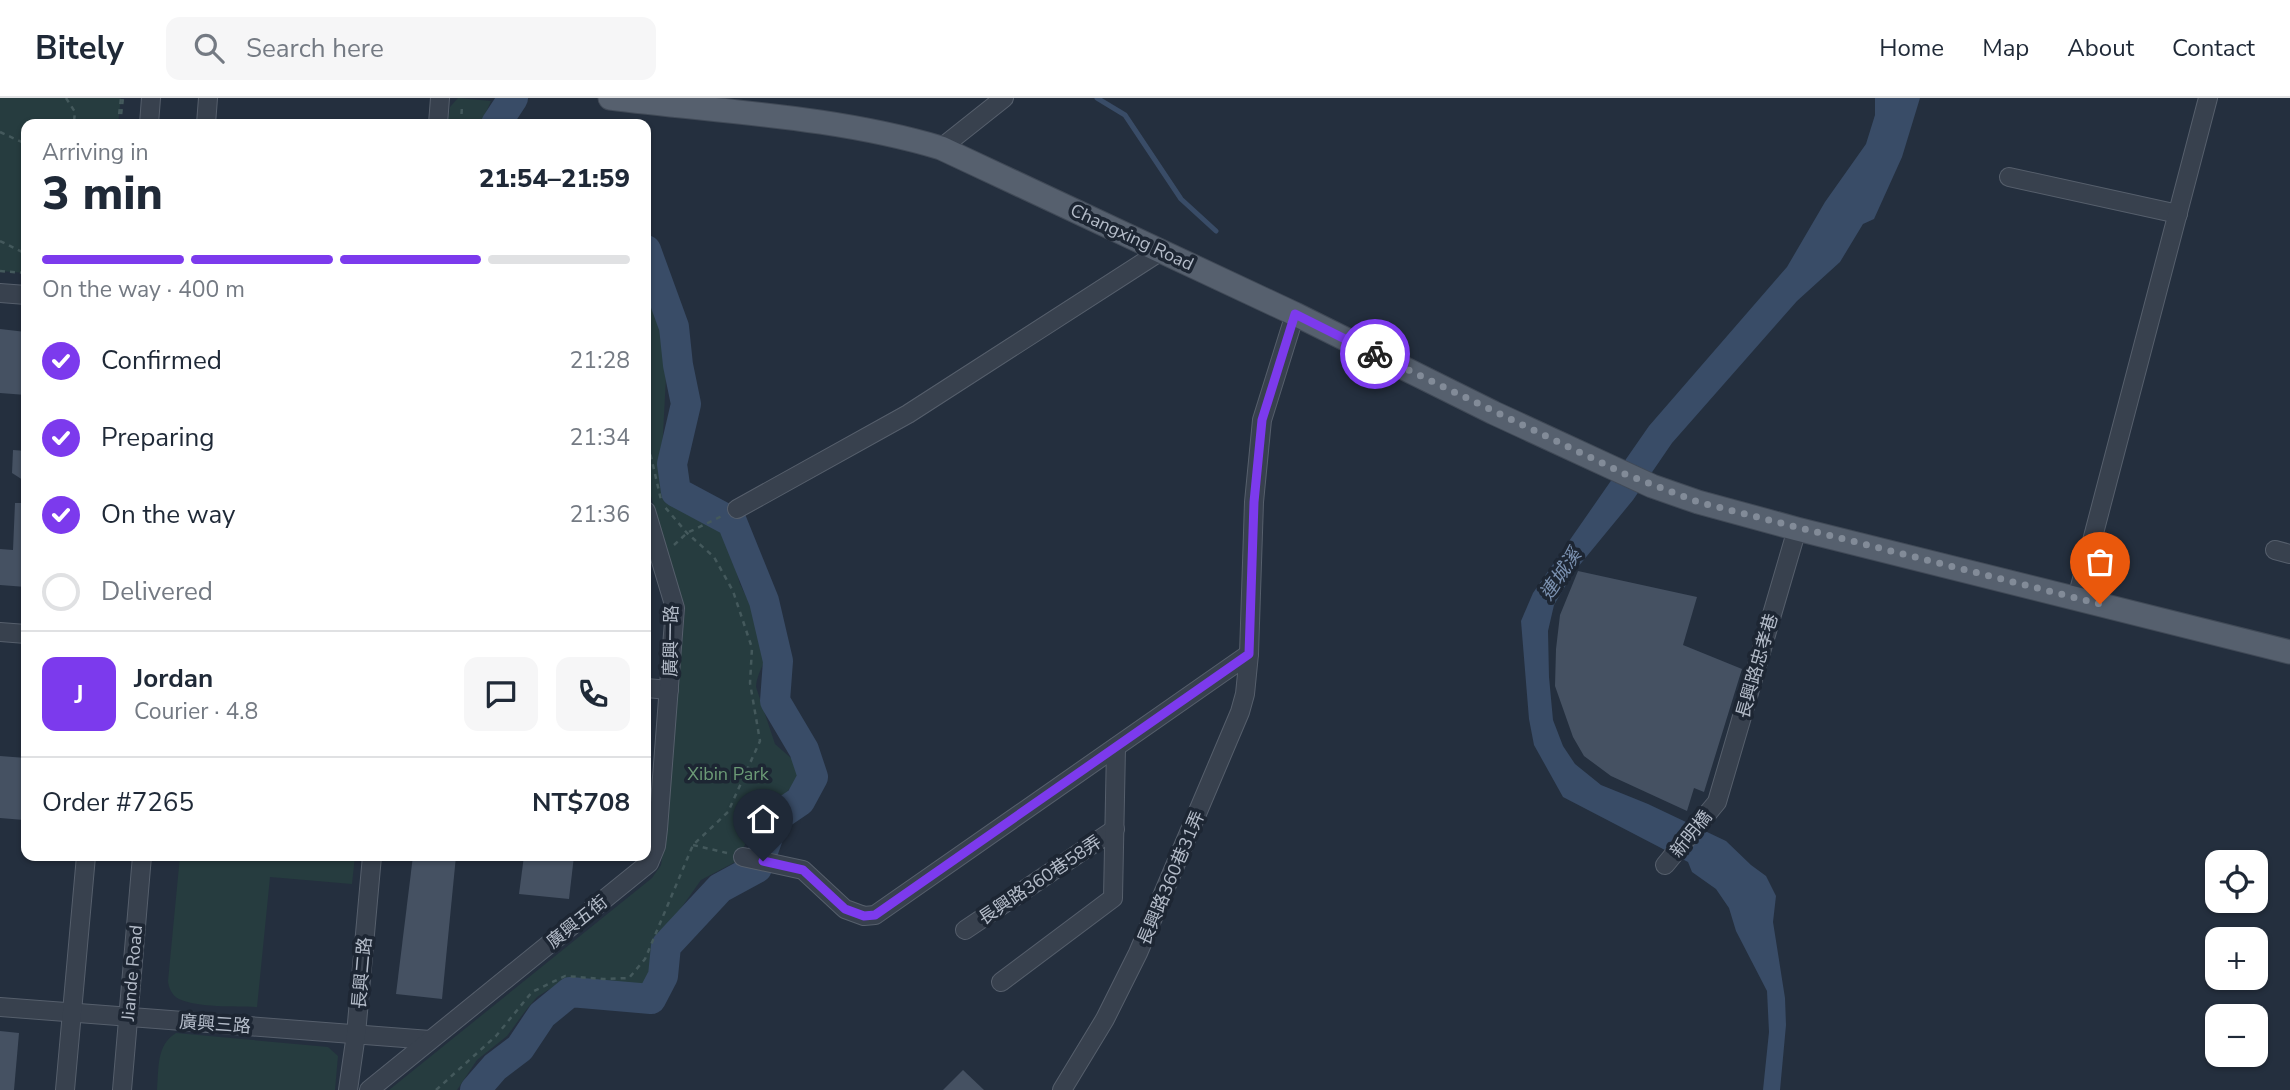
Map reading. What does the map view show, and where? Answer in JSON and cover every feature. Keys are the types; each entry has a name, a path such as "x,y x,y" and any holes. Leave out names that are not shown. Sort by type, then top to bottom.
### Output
{"main road":[{"name":"Changxing Road","path":"610,98 849,126 901,136 941,148 1295,314 1630,476 1698,502 2290,652"}],"street":[{"path":"149,119 151,98"},
{"path":"206,119 208,98"},
{"path":"438,119 440,98"},
{"path":"941,148 1004,98"},
{"path":"2077,598 2208,98"},
{"path":"2009,177 2178,214"},
{"path":"737,509 908,414 1161,251"},
{"path":"0,293 21,295"},
{"name":"長興路360巷31弄","path":"1062,1090 1105,1019 1138,953 1229,743 1245,694 1249,654 1254,502 1262,420 1295,314"},
{"name":"廣興一路","path":"651,528 675,608 669,690"},
{"name":"長興路忠孝巷","path":"1717,802 1797,529"},
{"path":"0,632 21,634"},
{"path":"743,857 803,870 845,909 864,916 875,915 1249,654"},
{"path":"651,688 669,690"},
{"name":"廣興五街","path":"651,858 658,829 669,690"},
{"path":"1002,982 1113,898 1116,747"},
{"name":"新明橋","path":"1665,865 1717,802"},
{"name":"長興路360巷58弄","path":"965,930 1115,829"},
{"path":"65,1090 86,861"},
{"name":"Jiande Road","path":"122,1090 142,861"},
{"name":"長興二路","path":"348,1090 356,1034 372,861"},
{"name":"廣興五街","path":"369,1090 650,861"},
{"name":"廣興三路","path":"0,1007 430,1040"}],"path":[{"path":"66,98 75,112 74,119"},
{"path":"120,119 122,98"},
{"path":"461,119 462,105"},
{"path":"0,132 21,142"},
{"path":"0,241 21,252"},
{"path":"0,271 21,273"},
{"path":"660,558 687,533 737,509"},
{"path":"692,845 743,857"}],"green space":[{"path":"0,98 121,98 119,119 21,119 21,273 0,271"},
{"path":"458,98 491,101 483,119 449,119 450,107"},
{"name":"Xibin Park","path":"651,301 662,331 667,358 661,472 663,489 678,505 705,513 727,540 740,584 769,641 768,653 756,687 775,744 799,765 801,776 751,832 737,861 701,880 662,935 655,956 652,988 643,991 579,985 548,990 537,997 507,1036 477,1060 457,1090 389,1090 652,878 661,865 685,609 651,497"},
{"path":"180,861 354,861 352,884 270,877 257,1007 187,1002 174,996 168,981"},
{"path":"176,1033 328,1047 338,1056 335,1090 157,1090 162,1051"}],"water":[{"name":"連城溪","path":"1875,98 1920,98 1902,157 1874,219 1863,224 1840,262 1797,301 1672,443 1633,500 1573,573 1554,605 1548,631 1553,720 1563,746 1575,764 1601,785 1726,841 1766,876 1776,896 1773,922 1785,998 1786,1025 1780,1090 1763,1090 1769,1032 1767,991 1736,931 1729,908 1716,889 1692,872 1688,862 1563,797 1534,745 1529,719 1521,621 1533,593 1649,426 1787,267 1825,202 1866,144 1875,115"}],"building":[{"path":"0,329 21,331 21,395 0,393"},
{"path":"13,450 21,451 21,479 12,473"},
{"path":"15,503 21,503 21,587 0,585 0,549 13,550"},
{"path":"1578,571 1697,597 1683,645 1742,669 1704,792 1694,788 1687,811 1611,776 1584,756 1573,737 1555,686 1556,649 1560,615"},
{"path":"0,756 21,758 21,820 0,818"},
{"path":"412,861 456,861 442,999 396,994"},
{"path":"523,861 573,861 569,899 519,894"},
{"path":"0,1031 19,1033 14,1090 0,1090"},
{"path":"963,1070 984,1090 943,1090"}],"waterway":[{"path":"499,119 513,98"},
{"path":"1097,98 1125,115 1181,199 1216,231"},
{"path":"475,1090 495,1067 520,1048 542,1015 570,992 651,999 663,976 666,946 720,888 757,868 775,818 800,801 813,777 804,750 775,701 778,661 764,601 732,522 676,492 672,464 686,404 674,327 651,264"}],"way so far":[{"path":"1375,354 1625,474 1698,502 2100,604"}],"route":[{"path":"763,861 803,870 845,909 864,916 875,915 1249,654 1254,502 1262,420 1295,314 1375,354"}]}
